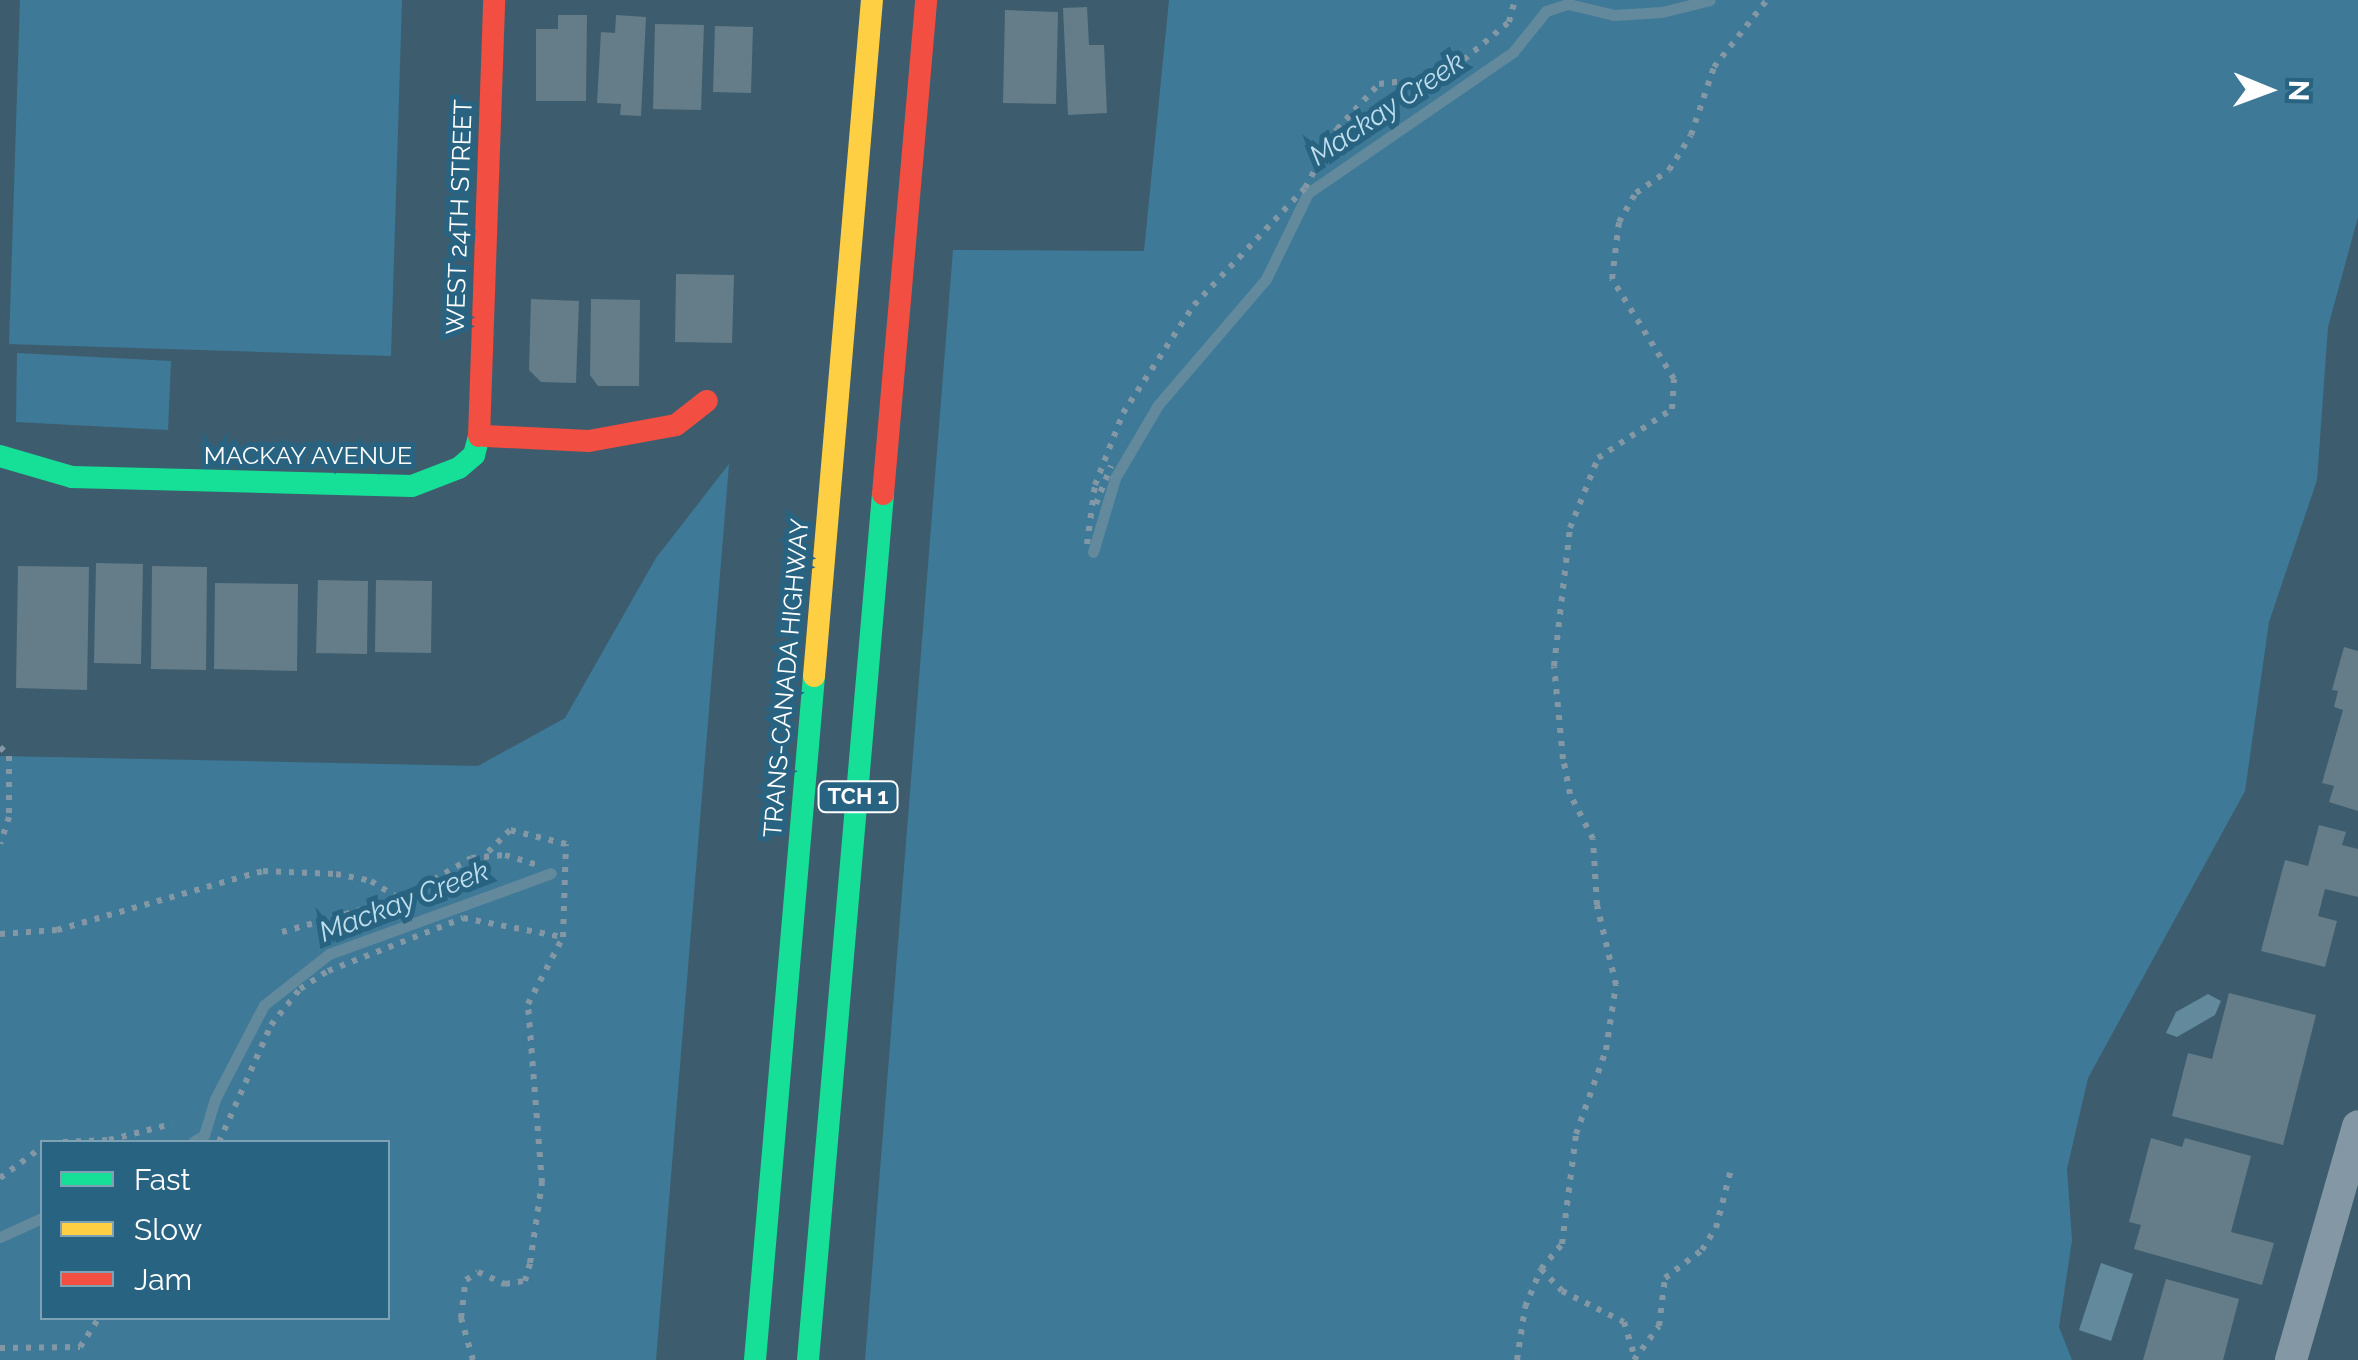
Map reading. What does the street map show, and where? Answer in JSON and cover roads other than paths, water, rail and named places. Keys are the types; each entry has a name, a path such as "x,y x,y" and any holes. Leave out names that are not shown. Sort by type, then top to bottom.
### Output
{"main road":[{"name":"WEST 24TH STREET","path":"479,436 494,0"},
{"name":"TRANS-CANADA HIGHWAY","path":"754,1360 872,0"},
{"name":"TCH 1","path":"808,1360 926,0"},
{"path":"479,436 589,441 676,425 707,401"},
{"name":"MACKAY AVENUE","path":"0,456 72,477 412,486 459,468 474,455 479,436"}],"street":[{"path":"2290,1360 2358,1126"}],"waterway":[{"name":"Mackay Creek","path":"1093,552 1115,478 1158,405 1266,279 1308,193 1513,52 1546,11 1568,4 1614,15 1662,12 1710,0"},
{"name":"Mackay Creek","path":"196,1140 204,1135 215,1099 264,1005 329,954 551,873"},
{"name":"Mackay Creek","path":"0,1237 40,1219"}]}
